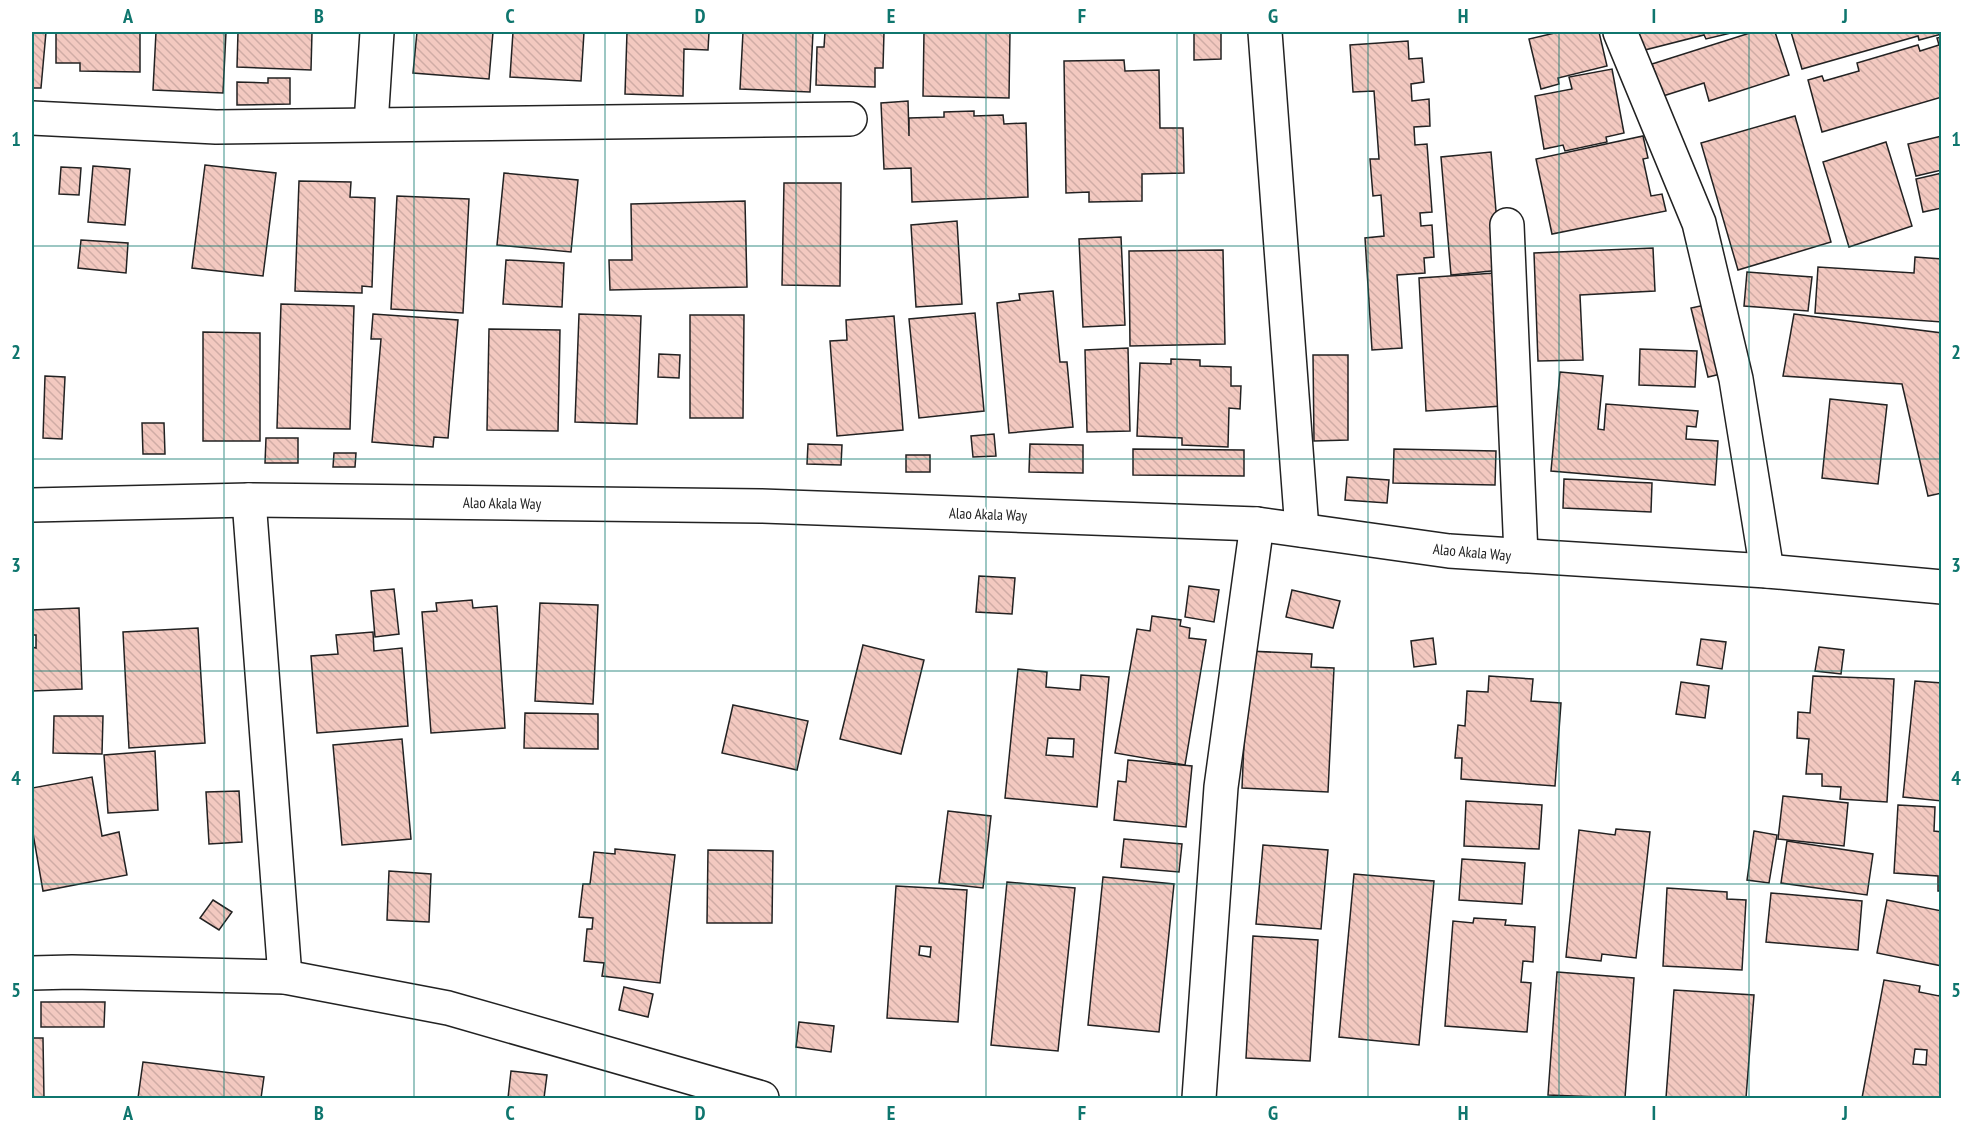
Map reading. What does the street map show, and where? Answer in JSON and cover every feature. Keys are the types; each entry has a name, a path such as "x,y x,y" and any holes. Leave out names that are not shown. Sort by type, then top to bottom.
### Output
{"street":[{"path":"371,124 377,32"},
{"path":"1265,32 1302,530"},
{"path":"1620,32 1699,223 1736,379 1767,571"},
{"path":"32,118 216,127 850,119"},
{"path":"1507,225 1521,555"},
{"path":"249,500 285,977"},
{"name":"Alao Akala Way","path":"32,505 249,500 762,506 1257,524 1449,551 1767,571 1941,587"},
{"path":"1199,1098 1221,787 1257,524"},
{"path":"32,974 72,972 285,977 448,1008 762,1098"}],"building":[{"path":"32,32 46,32 41,88 32,88"},
{"path":"56,32 140,32 140,72 80,71 80,63 56,63"},
{"path":"156,32 226,32 223,93 153,90"},
{"path":"238,32 312,32 311,70 237,67"},
{"path":"417,32 493,32 489,79 413,73"},
{"path":"513,32 584,32 581,81 510,77"},
{"path":"627,32 709,32 708,50 684,49 683,96 625,94"},
{"path":"743,32 813,32 810,92 740,89"},
{"path":"825,32 884,32 883,68 875,68 875,87 816,85 817,47 824,47"},
{"path":"924,32 1010,32 1009,98 923,96"},
{"path":"1194,32 1221,32 1221,59 1194,60"},
{"path":"1559,32 1599,32 1607,66 1558,78 1559,84 1541,89 1529,39"},
{"path":"1628,32 1735,32 1706,39 1704,35 1633,53"},
{"path":"1753,32 1775,32 1789,75 1709,101 1704,83 1663,96 1652,64"},
{"path":"1791,32 1942,32 1942,34 1919,40 1918,36 1802,69"},
{"path":"1942,37 1942,97 1822,132 1808,80 1822,76 1824,81 1859,71 1857,63 1918,45 1920,51 1939,45 1937,38"},
{"path":"1408,41 1409,59 1422,58 1424,82 1411,84 1412,101 1429,99 1430,126 1414,127 1415,145 1427,144 1432,212 1420,213 1421,226 1432,225 1434,257 1424,258 1425,273 1397,275 1402,348 1372,350 1365,238 1384,236 1381,195 1373,196 1370,159 1379,159 1374,91 1353,92 1350,45"},
{"path":"1124,60 1125,71 1159,70 1160,128 1183,128 1184,173 1142,174 1142,201 1089,202 1089,192 1066,193 1064,61"},
{"path":"1612,69 1624,133 1606,137 1607,142 1565,151 1563,145 1544,149 1535,96 1572,89 1569,77"},
{"path":"268,78 290,78 290,104 237,105 237,82 268,83"},
{"path":"908,101 909,136 909,118 944,117 944,112 974,111 974,116 1003,115 1004,124 1026,123 1028,197 912,202 911,168 884,169 881,103"},
{"path":"1795,116 1831,242 1738,270 1701,143"},
{"path":"1643,136 1648,158 1643,159 1651,196 1662,194 1666,211 1552,234 1536,159"},
{"path":"1942,136 1942,170 1916,176 1908,144"},
{"path":"1886,142 1912,226 1849,247 1823,162"},
{"path":"1491,152 1501,270 1451,275 1441,157"},
{"path":"205,165 276,173 263,276 192,268"},
{"path":"93,166 130,169 125,225 88,222"},
{"path":"61,167 81,168 79,195 59,194"},
{"path":"504,173 578,180 571,252 497,245"},
{"path":"1942,173 1942,208 1923,212 1916,179"},
{"path":"299,181 351,182 350,197 375,198 372,287 362,286 362,293 295,291"},
{"path":"784,183 841,183 840,286 782,285"},
{"path":"397,196 469,199 463,313 391,309"},
{"path":"745,201 747,287 610,290 609,260 632,260 631,204"},
{"path":"957,221 962,304 916,307 911,225"},
{"path":"1121,237 1125,325 1083,327 1079,239"},
{"path":"81,240 128,243 126,273 78,268"},
{"path":"1653,248 1655,291 1580,295 1583,360 1538,361 1534,253"},
{"path":"1223,250 1225,344 1130,346 1129,251"},
{"path":"1915,257 1942,259 1942,322 1815,313 1818,267 1914,273"},
{"path":"506,260 564,263 562,307 503,304"},
{"path":"1747,272 1812,277 1808,311 1744,306"},
{"path":"1495,273 1502,406 1426,411 1419,278"},
{"path":"1053,291 1060,362 1067,362 1073,427 1009,433 997,303 1020,300 1019,294"},
{"path":"281,304 354,306 350,429 277,428"},
{"path":"1710,304 1725,373 1708,377 1691,308"},
{"path":"975,313 984,411 919,418 909,319"},
{"path":"373,314 458,320 448,438 434,437 433,447 372,442 381,339 371,339"},
{"path":"579,314 641,316 637,424 575,422"},
{"path":"1794,314 1942,333 1942,493 1928,496 1902,384 1783,376"},
{"path":"690,315 744,315 743,418 690,418"},
{"path":"894,316 903,430 837,436 830,341 847,340 846,320"},
{"path":"489,329 560,330 558,431 487,430"},
{"path":"203,332 260,333 260,441 203,441"},
{"path":"1128,348 1130,431 1087,432 1085,350"},
{"path":"1640,349 1697,351 1695,387 1639,385"},
{"path":"659,354 680,355 679,378 658,377"},
{"path":"1313,355 1348,355 1348,440 1314,441"},
{"path":"1171,359 1200,360 1200,366 1231,367 1231,386 1241,386 1240,409 1229,408 1228,447 1182,445 1182,438 1137,436 1140,363 1171,364"},
{"path":"1560,372 1603,376 1598,429 1604,430 1606,404 1698,411 1696,427 1687,426 1686,439 1718,441 1715,485 1551,471"},
{"path":"45,376 65,377 62,439 43,438"},
{"path":"1830,399 1887,405 1878,484 1822,478"},
{"path":"142,423 164,423 165,454 143,454"},
{"path":"994,434 996,456 973,457 971,436"},
{"path":"266,438 298,438 298,463 265,463"},
{"path":"808,444 842,445 841,465 807,464"},
{"path":"1030,444 1083,445 1083,473 1029,472"},
{"path":"1133,449 1244,450 1244,476 1133,475"},
{"path":"1394,449 1496,451 1495,485 1393,483"},
{"path":"334,453 356,453 355,467 333,467"},
{"path":"906,455 930,455 930,472 906,472"},
{"path":"1347,477 1389,480 1387,503 1345,500"},
{"path":"1564,479 1652,483 1651,512 1563,508"},
{"path":"979,576 1015,578 1012,614 976,612"},
{"path":"1189,586 1219,590 1214,622 1185,617"},
{"path":"394,589 399,634 375,637 371,591"},
{"path":"1292,590 1340,601 1333,628 1286,617"},
{"path":"472,600 473,608 497,606 505,728 431,733 422,612 437,611 436,603"},
{"path":"540,603 598,605 593,704 535,701"},
{"path":"79,608 82,689 32,691 32,647 36,648 36,635 32,635 32,610"},
{"path":"1152,616 1181,620 1180,626 1190,628 1189,638 1206,640 1185,765 1115,753 1137,629 1150,631"},
{"path":"198,628 205,743 129,748 123,632"},
{"path":"373,632 374,651 402,648 408,726 317,733 311,656 338,654 336,635"},
{"path":"1433,638 1436,664 1414,667 1411,641"},
{"path":"1701,639 1726,642 1722,669 1697,665"},
{"path":"863,645 924,660 901,754 840,739"},
{"path":"1819,647 1844,650 1841,674 1815,671"},
{"path":"1248,651 1312,654 1311,667 1334,668 1328,792 1242,788"},
{"path":"1018,669 1047,672 1046,687 1080,690 1081,675 1109,677 1097,807 1005,798","holes":["1048,738 1074,739 1073,757 1046,755"]},
{"path":"1489,676 1533,679 1531,701 1561,703 1555,786 1461,779 1462,758 1455,758 1458,725 1465,726 1467,691 1488,692"},
{"path":"1813,676 1894,679 1887,802 1840,799 1841,787 1822,786 1822,774 1806,774 1809,739 1797,738 1798,712 1810,713"},
{"path":"1915,681 1942,683 1942,801 1903,797"},
{"path":"1681,682 1709,686 1705,718 1676,714"},
{"path":"733,705 808,721 797,770 722,753"},
{"path":"525,713 598,714 598,749 524,748"},
{"path":"54,716 103,716 102,754 53,753"},
{"path":"402,739 411,839 342,845 333,745"},
{"path":"155,751 158,810 108,813 104,755"},
{"path":"1128,760 1192,766 1186,827 1114,820 1118,781 1126,782"},
{"path":"92,777 102,836 119,832 127,875 43,891 32,828 32,788"},
{"path":"239,791 242,842 209,844 206,792"},
{"path":"1783,796 1848,803 1844,846 1778,839"},
{"path":"1466,801 1542,805 1539,849 1464,846"},
{"path":"1898,805 1935,807 1934,831 1942,832 1942,891 1938,891 1938,876 1894,873"},
{"path":"948,811 991,816 983,888 939,883"},
{"path":"1616,829 1650,832 1636,958 1602,954 1601,961 1566,957 1579,830 1615,835"},
{"path":"1754,831 1777,835 1769,883 1747,880"},
{"path":"1124,839 1182,844 1179,872 1121,867"},
{"path":"1787,841 1873,854 1867,895 1781,883"},
{"path":"1263,845 1328,850 1321,929 1256,924"},
{"path":"615,849 675,855 660,983 602,976 604,963 584,961 587,929 592,929 593,918 579,917 583,884 590,884 594,852 615,854"},
{"path":"708,850 773,851 772,923 707,923"},
{"path":"1462,859 1525,863 1522,904 1459,900"},
{"path":"389,871 431,874 429,922 387,920"},
{"path":"1354,874 1434,881 1419,1045 1339,1037"},
{"path":"1103,877 1174,884 1159,1032 1088,1025"},
{"path":"1007,882 1075,888 1058,1051 991,1045"},
{"path":"896,886 967,890 958,1022 887,1018","holes":["920,946 931,947 930,957 919,955"]},
{"path":"1667,888 1727,892 1727,899 1746,900 1742,970 1663,966"},
{"path":"1771,893 1862,901 1858,950 1766,942"},
{"path":"213,900 232,912 219,930 200,918"},
{"path":"1887,900 1942,911 1942,966 1877,953"},
{"path":"1474,918 1506,920 1505,925 1535,927 1533,962 1523,961 1521,982 1531,983 1527,1032 1445,1026 1453,921 1473,923"},
{"path":"1253,936 1318,940 1310,1061 1246,1058"},
{"path":"1557,972 1634,978 1625,1098 1548,1095"},
{"path":"1884,980 1920,986 1919,992 1939,996 1942,991 1942,1098 1862,1098","holes":["1915,1049 1927,1050 1926,1065 1913,1064"]},
{"path":"624,987 653,994 648,1017 619,1010"},
{"path":"1674,990 1754,995 1746,1098 1666,1098"},
{"path":"41,1002 105,1002 104,1027 41,1027"},
{"path":"799,1022 834,1026 831,1052 796,1047"},
{"path":"32,1038 43,1038 44,1098 32,1098"},
{"path":"143,1062 264,1077 261,1098 138,1098"},
{"path":"511,1071 547,1075 544,1098 508,1098"}]}
